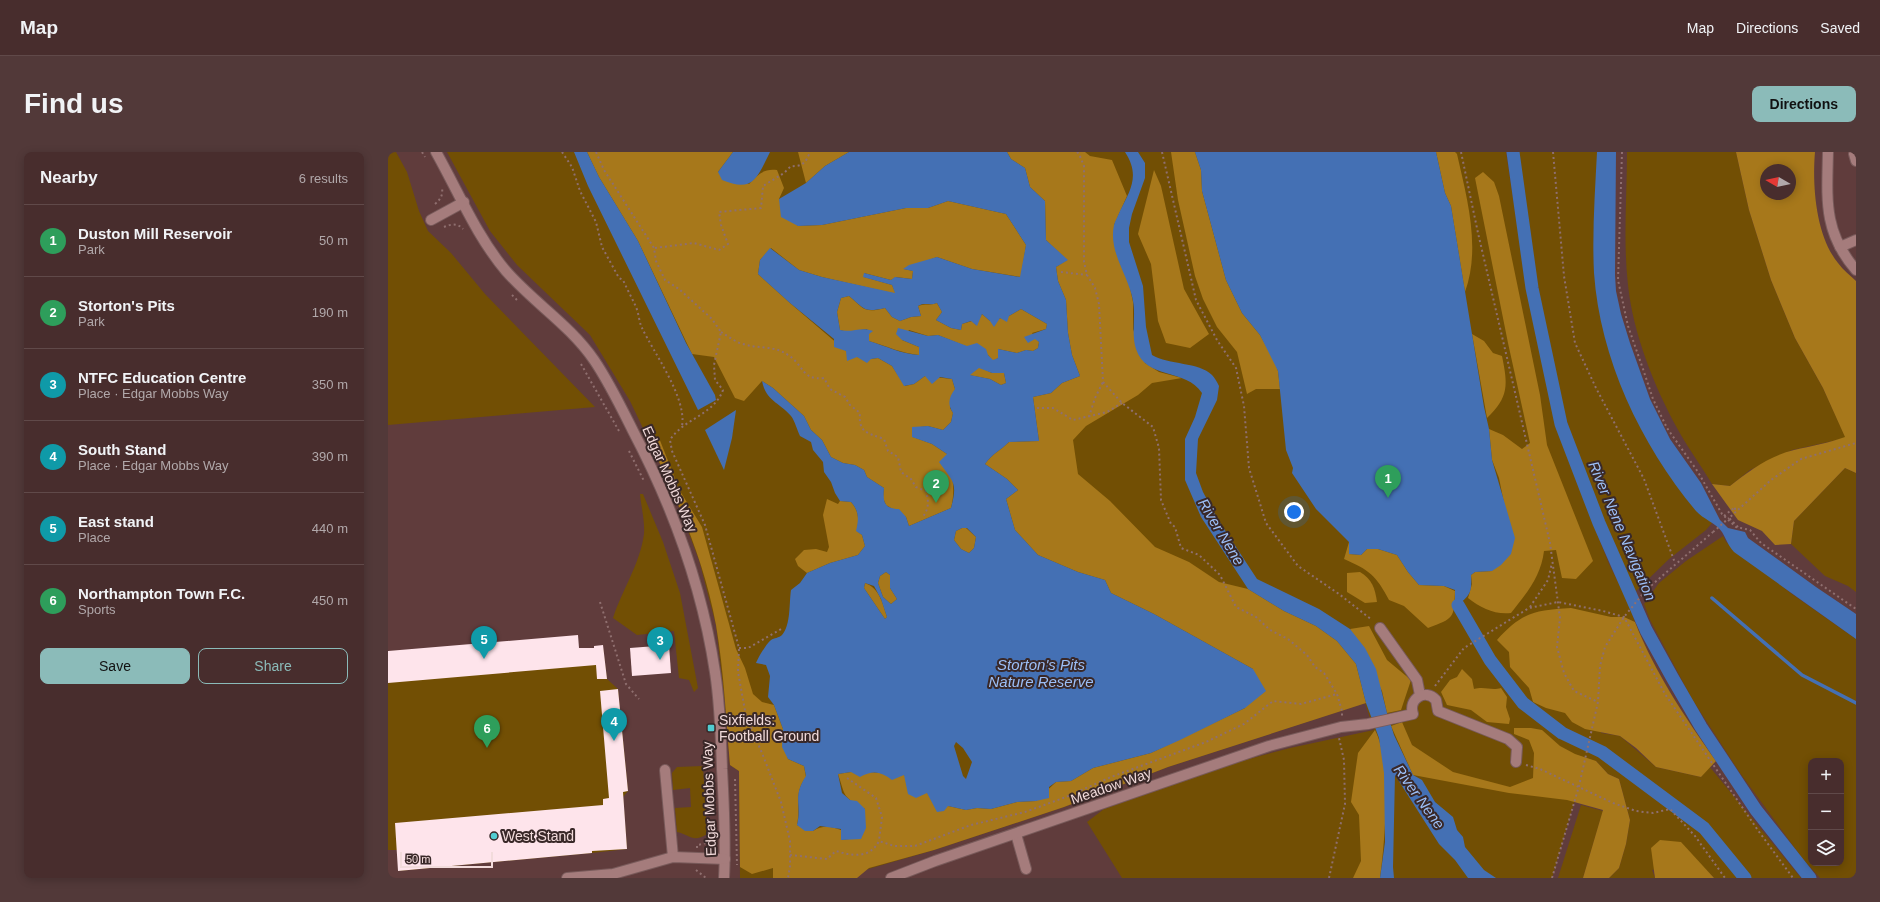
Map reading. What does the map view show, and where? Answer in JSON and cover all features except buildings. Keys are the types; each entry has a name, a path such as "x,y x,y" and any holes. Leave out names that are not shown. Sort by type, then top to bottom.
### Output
{"street":[{"name":"Edgar Mobbs Way","path":"436,152 499,262 531,296 566,326 594,360 636,436 669,506 697,586 715,673 719,709 725,859 724,878"},
{"path":"1828,152 1827,198 1830,224 1846,258 1856,270"},
{"path":"435,221 464,202"},
{"path":"1840,247 1856,240"},
{"path":"1380,628 1417,680 1424,695 1436,700 1438,711 1508,739 1517,747 1516,762"},
{"name":"Meadow Way","path":"892,878 1269,746 1341,727 1368,724 1405,717 1413,714 1413,701 1424,695"},
{"path":"665,770 673,857"},
{"path":"1016,834 1026,869"},
{"path":"567,878 601,876 624,872 673,857 725,859"}],"path":[{"path":"422,152 426,158"},
{"path":"562,152 572,167 580,191 596,222 602,247 619,278 623,280 636,308 641,327 671,380 684,419 682,426"},
{"path":"596,152 604,170 654,248 656,260 665,280 679,289 712,319 721,332 743,344 778,349 789,355 801,366 806,375 814,380 824,378 830,389 845,397 850,405 860,413 859,423 866,433 884,438 888,451 898,457 901,472 911,479 916,487 926,491 929,500 927,511 922,518"},
{"path":"654,248 694,243 719,250 728,244 721,225 719,212 761,208 763,186 784,173 792,166 798,167 806,162 810,152"},
{"path":"1077,152 1084,166 1084,262 1087,275 1095,288 1099,304 1103,382 1095,398 1089,417"},
{"path":"1162,152 1196,300 1217,340 1236,368 1244,406 1250,468 1266,523 1298,566 1339,594 1380,628"},
{"path":"1461,152 1478,234 1550,543 1560,618 1557,647 1564,673 1574,691 1598,702"},
{"path":"1553,152 1564,276 1575,343 1596,388 1644,479 1675,563"},
{"path":"1622,152 1618,280 1628,326 1653,399 1667,428 1698,472 1724,516 1736,527 1750,530 1762,543 1856,609"},
{"path":"431,206 440,199 442,194 440,182"},
{"path":"435,221 442,228 448,225 459,225 466,232"},
{"path":"1061,272 1087,275"},
{"path":"511,294 521,304"},
{"path":"721,332 714,366 715,380 723,390 717,401 709,410 682,426 673,434 670,440 672,451 705,525 739,648 738,672 746,716 762,752 781,802 790,842 790,866 788,878"},
{"path":"577,359 589,376 621,434"},
{"path":"1103,382 1122,403 1153,427 1159,448 1161,500 1171,524 1175,527 1181,548 1199,555 1220,575 1236,607 1256,617 1270,630 1288,639 1307,655 1315,667 1324,673 1337,694 1342,711 1339,738 1344,760 1345,804 1329,878"},
{"path":"1037,408 1053,408 1073,420 1107,412 1122,403"},
{"path":"1552,878 1579,786 1592,731 1598,702 1600,666 1605,647 1624,617 1646,590 1771,480 1802,459 1856,443"},
{"path":"627,446 646,486"},
{"path":"1724,516 1735,507 1735,513"},
{"path":"1729,518 1739,528"},
{"path":"1529,608 1548,580 1552,561"},
{"path":"600,602 626,684 639,700"},
{"path":"1424,695 1464,648 1529,608 1558,602 1624,617 1665,694 1757,829 1793,878"},
{"path":"739,648 748,648 783,628"},
{"path":"879,841 894,846 915,846 971,825 1025,812 1066,797 1111,777 1206,742 1244,724 1273,701 1301,704 1337,694"},
{"path":"1516,762 1540,769 1579,786 1613,804 1636,811 1653,813 1670,809 1694,836 1725,878"},
{"path":"790,855 827,859 836,852 851,856 864,855 876,848 879,841 882,817 876,798 847,778"},
{"path":"697,845 707,843 710,840 713,829"},
{"path":"696,869 706,878"}],"shaded area":[{"path":"388,152 396,152 407,172 419,211 428,231 451,253 485,294 595,407 388,425"},
{"path":"447,152 1506,152 1524,269 1553,407 1565,448 1590,516 1609,564 1627,600 1635,622 1624,618 1601,733 1620,736 1656,767 1701,777 1709,766 1801,878 1714,878 1697,861 1652,870 1655,878 1609,878 1619,868 1626,844 1630,820 1619,779 1608,774 1596,761 1579,786 1552,878 1122,878 1087,822 1104,809 1234,763 1290,748 1374,730 1365,703 1168,767 1064,807 934,850 837,878 740,878 739,771 730,765 716,625 699,560 672,489 630,401 590,335 517,265 490,231"},
{"path":"587,152 733,152 718,172 749,184 765,171 777,170 784,188 779,199 798,226 822,225 906,208 928,208 948,201 1006,214 1026,245 1021,277 972,269 937,257 904,269 913,271 912,279 896,277 891,280 864,273 864,277 892,285 896,294 822,277 799,270 771,248 760,260 758,274 846,351 857,357 871,359 878,358 892,366 905,386 914,384 925,376 952,379 955,389 950,408 953,413 951,422 943,430 928,426 912,428 913,437 932,444 947,454 952,474 953,494 951,508 909,526 906,517 886,505 883,498 884,488 867,477 864,470 855,465 843,463 831,457 822,440 811,430 804,416 773,388 762,381 744,401 735,398 714,357 692,354 638,241 599,177"},
{"path":"798,152 849,152 825,166 806,183"},
{"path":"1007,152 1085,152 1090,156 1112,160 1127,196 1114,225 1120,263 1129,283 1133,302 1133,329 1145,363 1159,372 1182,378 1152,383 1138,395 1086,426 1073,440 1078,474 1110,501 1155,547 1189,562 1219,582 1248,589 1284,611 1316,626 1337,641 1356,664 1366,703 1168,767 1064,807 934,850 869,868 857,878 773,878 773,868 752,874 740,867 739,771 730,765 721,660 711,600 696,551 678,504 646,434 659,438 680,491 702,527 736,649 745,668 753,694 762,702 774,705 783,729 782,735 788,759 804,766 806,777 802,783 798,795 797,825 813,831 823,827 834,828 841,830 841,840 849,839 865,818 865,809 848,799 842,788 838,774 868,772 904,775 927,792 931,799 948,806 966,810 977,808 991,809 1017,802 1036,801 1056,782 1071,781 1093,768 1151,753 1245,708 1253,669 1154,614 1111,593 1105,580 1078,572 1038,555 1015,530 1006,499 1018,490 1007,479 985,464 1009,442 1039,441 1033,397 1051,393 1062,383 1080,376 1072,355 1068,333 1066,300 1058,281 1056,267 1067,260 1046,240 1045,201 1030,187 1025,168 1011,159"},
{"path":"1171,152 1195,152 1201,170 1202,191 1226,280 1242,313 1260,335 1274,360 1278,371 1280,389 1256,389 1247,394 1237,352 1217,327 1203,299 1195,276 1178,200"},
{"path":"1436,152 1455,152 1457,154 1465,188 1471,223 1472,258 1470,275 1465,292 1451,206 1445,193"},
{"path":"1517,152 1607,152 1614,333 1712,523 1706,530 1669,559 1634,593 1597,507 1565,416 1554,372 1541,305"},
{"path":"1627,152 1736,152 1749,210 1771,280 1795,338 1823,388 1846,438 1792,450 1750,470 1730,486 1712,484 1668,412 1646,359 1635,322 1628,285 1626,252"},
{"path":"1736,152 1815,152 1815,195 1820,225 1831,252 1838,263 1856,281 1856,473 1845,468 1794,521 1791,544 1775,545 1762,531 1738,520 1712,484 1730,486 1752,470 1776,456 1845,437 1823,388 1795,338 1771,280 1749,210"},
{"path":"1154,170 1161,186 1184,289 1209,334 1190,348 1166,343 1158,321 1151,264 1138,234"},
{"path":"1483,172 1494,182 1499,196 1540,395 1547,445 1593,561 1576,579 1562,578 1556,550 1544,551 1540,568 1532,584 1511,613 1499,613 1488,610 1468,598 1472,584 1471,575 1475,572 1492,571 1505,508 1499,478 1492,460 1489,429 1503,435 1522,449 1530,443 1508,343 1475,178"},
{"path":"849,296 864,309 878,310 885,308 892,317 900,321 911,317 921,316 918,306 937,303 942,312 936,320 951,328 961,330 962,324 972,321 976,325 982,314 990,321 1009,316 1021,309 1047,324 1046,329 1032,333 1039,342 1038,348 1033,351 1026,350 1017,353 998,349 998,358 993,361 988,355 938,335 928,336 909,330 902,340 919,347 919,355 900,351 869,341 867,329 848,332 840,330 837,312 841,298"},
{"path":"1472,334 1484,341 1493,353 1502,356 1504,366 1506,383 1503,397 1487,418"},
{"path":"979,367 992,373 1004,373 1006,383 1001,385 990,379 969,375"},
{"path":"1845,468 1856,473 1856,592 1848,586 1825,576 1791,544 1794,521"},
{"path":"640,494 643,494 663,542 680,593 698,688 694,692 689,680 679,678 674,631 637,635 613,618 639,556 642,545 644,529"},
{"path":"827,499 838,504 840,501 851,502 858,515 857,531 862,535 865,546 858,555 830,563 807,573 798,566 795,559 804,550 816,549 827,552 829,547 823,515"},
{"path":"966,528 976,537 974,548 969,553 961,549 954,540 956,531"},
{"path":"1723,536 1726,542 1792,594 1856,639 1856,878 1820,878 1809,866 1844,866 1844,758 1808,758 1808,865 1740,773 1692,699 1650,620 1644,604 1659,583 1686,561"},
{"path":"1349,542 1349,554 1361,555 1367,549 1378,549 1397,555 1419,585 1444,586 1455,591 1454,607 1451,616 1443,622 1428,628 1404,606 1389,600 1376,579 1371,574 1344,559"},
{"path":"886,572 890,575 890,588 897,599 891,604 883,597 878,583 880,576"},
{"path":"1360,572 1372,584 1377,602 1365,603 1347,592 1347,573"},
{"path":"865,583 874,589 880,597 887,617 885,619 864,588"},
{"path":"1571,608 1611,617 1624,617 1635,622 1661,677 1716,761 1701,777 1656,767 1636,748 1620,736 1585,729 1572,722 1565,713 1546,708 1533,702 1529,688 1510,667 1509,652 1497,640 1514,623 1530,614 1548,610"},
{"path":"1369,626 1387,660 1411,680 1401,710 1387,713 1382,691 1350,629"},
{"path":"581,648 603,648 607,679 618,689 628,791 623,797 627,849 398,871 398,850 388,850 388,651 579,650"},
{"path":"1462,669 1472,679 1474,689 1501,688 1507,697 1506,707 1510,719 1509,724 1487,722 1471,710 1447,705 1441,692 1450,680 1457,677"},
{"path":"1402,722 1412,745 1453,772 1510,787 1533,778 1534,753 1529,740 1514,734 1514,728 1531,728 1542,730 1560,746 1575,754 1596,761 1608,774 1619,779 1630,820 1626,844 1619,868 1609,878 1583,878 1603,810 1567,800 1509,793 1413,775 1391,726"},
{"path":"1375,730 1384,762 1386,802 1384,843 1380,878 1353,878 1361,861 1359,815 1351,802 1358,753"},
{"path":"703,766 707,834 702,837 692,838 677,832 675,808 691,807 690,788 673,790 672,773 677,767"},
{"path":"1581,805 1603,811 1583,878 1558,878"},
{"path":"1660,840 1681,842 1714,878 1655,878 1651,848"}],"water":[{"path":"574,152 587,152 599,177 638,241 686,343 715,395 716,400 698,410 588,186"},
{"path":"733,152 770,152 753,181 741,185 732,184 722,180 718,172"},
{"name":"Storton's Pits Nature Reserve","path":"849,152 1007,152 1011,159 1025,168 1030,187 1045,201 1046,240 1068,260 1056,267 1058,281 1066,300 1068,333 1072,355 1080,376 1062,383 1051,393 1033,397 1039,441 1009,442 985,464 1007,479 1018,490 1006,499 1015,530 1038,555 1078,572 1105,580 1111,593 1154,614 1253,669 1266,691 1245,708 1151,753 1093,768 1071,781 1056,782 1049,787 1049,798 1036,801 1017,802 991,809 977,808 966,810 948,806 944,811 937,812 927,793 916,798 908,794 904,775 892,780 876,772 860,777 851,772 838,774 842,793 850,800 857,801 865,809 866,828 861,839 841,840 841,829 820,826 813,831 805,831 797,825 799,811 798,795 806,776 804,766 788,759 782,747 783,729 774,705 768,697 770,676 766,665 756,663 762,651 769,642 772,639 781,636 785,631 788,620 791,590 800,583 807,573 830,563 858,555 865,546 862,535 856,531 858,515 854,505 851,502 840,501 831,482 824,472 823,462 813,450 811,442 800,436 794,420 770,397 764,388 762,381 773,388 804,416 811,430 822,440 831,457 843,463 855,465 864,470 867,477 884,488 885,503 887,506 894,509 899,509 906,517 909,526 951,508 954,493 953,483 939,462 947,454 932,444 912,437 912,427 928,426 943,430 951,422 953,413 949,404 951,395 955,389 952,379 940,377 932,384 925,376 914,384 904,386 892,366 878,358 871,359 867,363 857,357 847,361 846,351 834,347 834,339 790,303 758,274 760,260 770,248 799,270 822,277 895,293 892,285 863,277 864,273 891,280 895,277 912,279 913,271 903,269 909,265 937,257 972,269 1020,277 1026,245 1006,214 948,201 928,208 906,208 822,225 798,226 781,217 779,199 806,183 825,166","holes":["849,296 868,310 885,308 892,317 900,321 911,317 921,316 918,306 937,303 942,312 936,320 951,328 961,330 962,324 971,321 977,326 982,314 994,327 1000,318 1007,322 1009,316 1021,309 1047,324 1046,329 1024,337 1028,343 1035,339 1039,342 1038,348 1033,351 1026,350 1017,353 998,349 998,358 993,360 988,355 986,349 977,343 967,346 938,335 928,336 898,328 896,334 902,340 919,347 919,355 900,351 869,341 869,334 873,331 865,329 849,331 840,330 837,312 841,298","979,368 992,373 1004,373 1006,383 1001,385 990,379 970,375","962,528 967,528 976,537 974,548 969,553 961,549 954,540 956,531","886,572 890,575 890,588 897,599 891,604 883,597 878,583 880,576","865,583 874,586 881,599 887,617 885,619 864,588","956,742 963,748 972,762 966,779 963,776 954,746"]},
{"name":"River Nene","path":"1125,152 1138,152 1145,163 1145,178 1132,214 1129,228 1129,242 1143,286 1146,327 1152,355 1167,361 1200,368 1213,376 1219,386 1217,400 1198,439 1196,473 1203,492 1217,518 1257,579 1319,609 1350,629 1365,648 1376,669 1394,735 1413,775 1422,780 1435,802 1453,817 1457,830 1463,837 1465,847 1484,870 1496,878 1468,878 1455,860 1439,844 1395,775 1394,878 1380,878 1385,842 1384,773 1379,738 1366,703 1356,664 1337,641 1316,626 1284,611 1248,589 1201,517 1185,480 1185,439 1195,417 1202,393 1195,385 1186,380 1157,370 1148,365 1141,359 1136,349 1134,337 1133,301 1128,282 1116,254 1113,235 1114,223 1128,196 1132,182 1132,168 1130,160"},
{"path":"1195,152 1436,152 1445,193 1451,206 1484,407 1489,429 1492,460 1515,538 1511,554 1501,565 1492,571 1475,572 1471,575 1470,592 1458,605 1455,603 1455,590 1444,586 1419,585 1397,555 1378,549 1367,549 1361,555 1349,554 1349,542 1316,509 1292,473 1293,468 1286,450 1278,371 1260,335 1242,313 1226,280 1202,191 1201,170"},
{"path":"1597,152 1616,152 1616,291 1630,343 1650,399 1670,439 1701,483 1720,520 1728,528 1745,532 1748,538 1856,614 1856,639 1734,552 1722,532 1696,511 1676,485 1641,429 1614,369 1598,305 1594,273 1593,243"},
{"path":"736,410 732,438 724,470 705,430"}],"waterway":[{"name":"River Nene Navigation","path":"1513,152 1532,288 1561,424 1599,523 1646,630 1701,727 1756,810 1810,878"},
{"path":"1712,598 1802,675 1856,703"},
{"path":"1458,605 1490,660 1523,703 1562,733 1602,752 1704,828 1745,878"}],"place":[{"name":"Duston Mill Reservoir","path":"1388,498"},
{"name":"Storton's Pits","path":"936,503"},
{"name":"East stand","path":"484,659"},
{"name":"NTFC Education Centre","path":"660,660"},
{"name":"Sixfields: Football Ground","path":"711,728"},
{"name":"South Stand","path":"614,741"},
{"name":"Northampton Town F.C.","path":"487,748"},
{"name":"West Stand","path":"494,836"}]}
